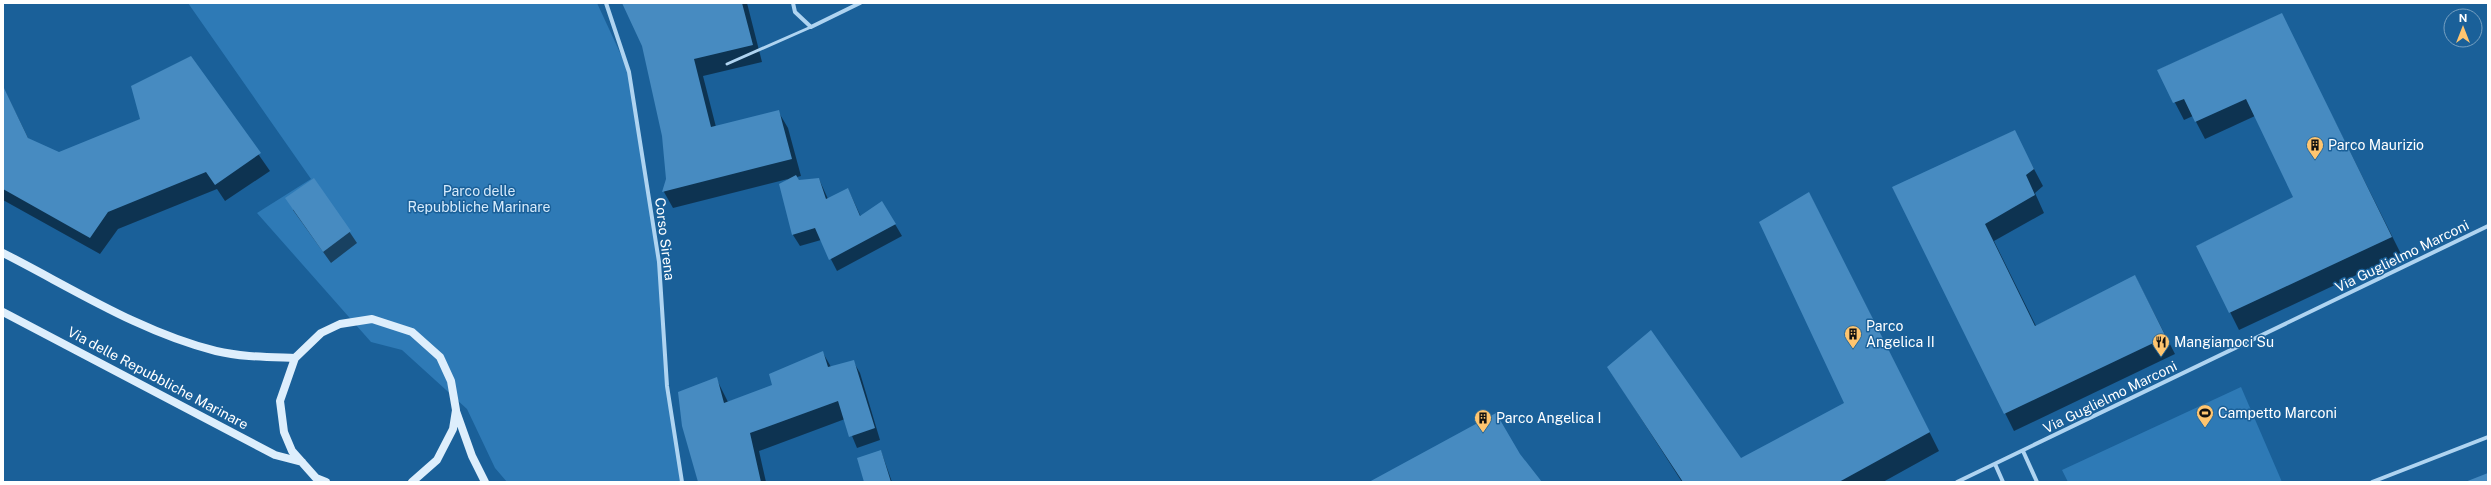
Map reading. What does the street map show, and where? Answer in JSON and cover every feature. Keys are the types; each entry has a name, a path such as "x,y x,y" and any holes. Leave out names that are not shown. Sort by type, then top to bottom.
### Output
{"main road":[{"path":"3,253 162,335 217,351 250,356 295,358"},
{"name":"Via delle Repubbliche Marinare","path":"3,312 275,455 302,462"},
{"path":"326,482 316,478 292,451 284,432 280,401 295,358 321,333 340,324 372,319 412,332 440,357 451,381 456,410 472,456 485,482"},
{"path":"412,482 437,460 453,429 456,410"}],"street":[{"name":"Corso Sirena","path":"606,3 629,72 659,262 667,386 682,482"},
{"path":"793,3 795,12 811,27 860,3"},
{"name":"Via Guglielmo Marconi","path":"1957,482 2488,226"},
{"path":"2372,482 2488,437"},
{"path":"2023,451 2037,482"},
{"path":"1995,464 2003,482"}],"lane":[{"path":"727,64 811,27"}],"green space":[{"name":"Parco delle Repubbliche Marinare","path":"188,3 597,3 629,72 659,262 667,386 682,482 507,482 495,468 467,409 402,350 371,342 257,213 311,179"},
{"name":"Campetto Marconi","path":"2241,387 2282,482 2068,482 2062,470"}],"building":[{"path":"622,3 742,3 753,45 694,59 711,127 779,110 792,159 662,192 666,179 662,136 642,46"},
{"name":"Parco Maurizio","path":"2282,13 2392,237 2229,313 2196,246 2293,197 2246,99 2195,122 2184,99 2173,103 2157,70"},
{"path":"191,56 261,153 215,185 206,172 108,212 90,238 3,189 3,86 28,138 59,152 140,119 131,86"},
{"path":"2015,130 2034,169 2026,175 2035,195 1985,224 2035,326 2135,275 2166,337 2004,414 1892,187"},
{"path":"796,175 799,180 819,178 826,199 848,188 860,216 882,201 896,224 829,260 815,228 792,235 779,184"},
{"path":"314,178 351,231 323,252 285,198"},
{"name":"Parco Angelica II","path":"1809,192 1930,432 1839,482 1683,482 1607,367 1651,330 1741,458 1844,403 1759,222"},
{"path":"823,351 828,367 854,360 875,428 849,437 838,401 750,433 761,482 698,482 682,426 678,392 717,377 724,403 772,385 769,374"},
{"name":"Parco Angelica I","path":"1496,413 1520,454 1542,482 1369,482"},
{"path":"881,450 891,482 864,482 857,458"},
{"path":"2488,473 2488,482 2465,482"}],"place":[{"name":"Parco Maurizio","path":"2315,160"},
{"name":"Parco Angelica II","path":"1853,349"},
{"name":"Mangiamoci Su","path":"2161,357"},
{"name":"Campetto Marconi","path":"2205,428"},
{"name":"Parco Angelica I","path":"1483,433"}]}
